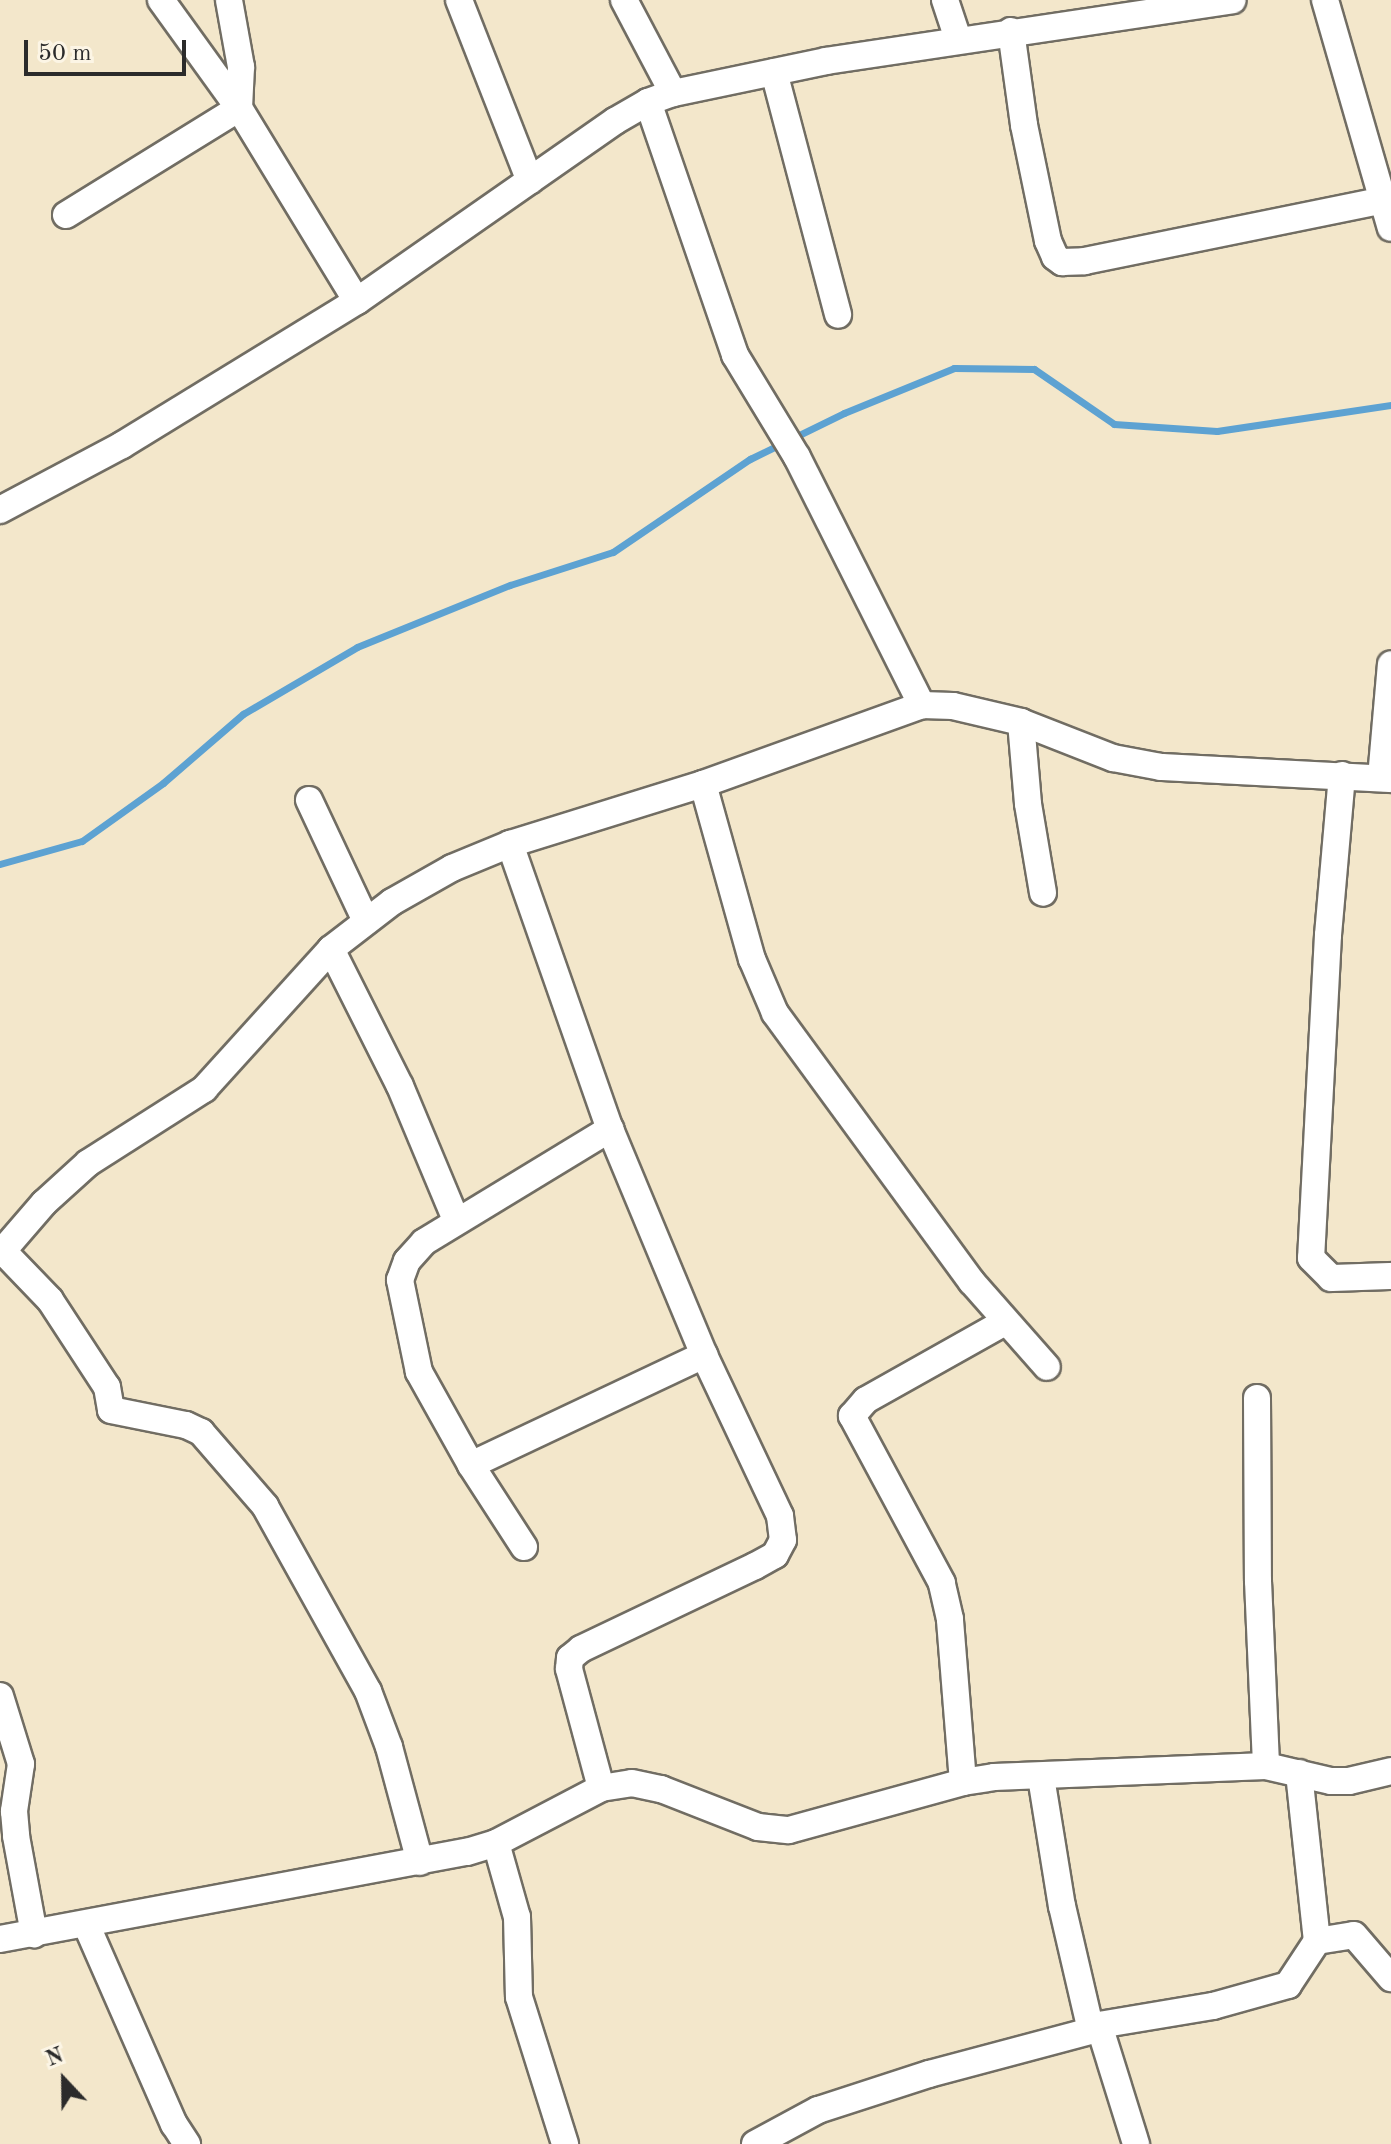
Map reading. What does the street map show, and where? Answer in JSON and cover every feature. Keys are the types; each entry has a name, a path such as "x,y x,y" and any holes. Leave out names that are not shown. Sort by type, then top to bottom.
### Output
{"street":[{"path":"161,0 239,108 357,301"},
{"path":"229,0 241,67 239,108"},
{"path":"459,0 530,181"},
{"path":"624,0 673,93"},
{"path":"945,0 958,39"},
{"path":"0,510 122,445 357,301 615,121 648,102 673,93 774,72 958,39 1229,0"},
{"path":"1325,0 1385,189 1391,228"},
{"path":"1011,31 1024,125 1048,241 1055,257 1062,262 1085,261 1385,189"},
{"path":"774,72 838,315"},
{"path":"648,102 735,355 797,457 922,705"},
{"path":"66,215 239,108"},
{"path":"420,1862 389,1747 368,1691 265,1506 201,1432 186,1425 111,1410 107,1387 50,1300 1,1250 44,1203 88,1163 204,1089 331,949 366,921 452,868 510,844 703,784 922,705 953,706 1021,722 1113,758 1149,765 1386,779 1391,664"},
{"path":"1021,722 1028,804 1043,893"},
{"path":"1342,775 1328,935 1311,1258 1331,1278 1391,1276"},
{"path":"703,784 752,959 775,1013 972,1282 1047,1367"},
{"path":"309,800 366,921"},
{"path":"510,844 610,1129 704,1355 780,1516 783,1540 775,1555 581,1649 570,1658 569,1669 601,1788"},
{"path":"331,949 400,1086 456,1220"},
{"path":"524,1547 471,1465 419,1372 400,1280 407,1261 424,1242 610,1129"},
{"path":"963,1782 950,1619 942,1583 852,1416 866,1400 1005,1322"},
{"path":"471,1465 704,1355"},
{"path":"1257,1398 1258,1581 1266,1766"},
{"path":"0,1696 21,1764 14,1811 34,1934"},
{"path":"0,1939 420,1862 496,1843 601,1788 632,1783 661,1789 758,1827 789,1830 963,1782 1266,1766 1349,1781 1391,1771"},
{"path":"755,2144 818,2110 929,2074 1095,2028 1213,2006 1288,1985 1317,1941 1299,1773"},
{"path":"1041,1777 1062,1906 1095,2028 1136,2144"},
{"path":"496,1843 517,1917 519,1997 565,2144"},
{"path":"86,1924 174,2124 187,2144"},
{"path":"1317,1941 1354,1935 1391,1978"}],"waterway":[{"path":"0,864 82,841 163,783 243,714 357,647 510,585 613,552 750,459 844,413 954,368 1034,369 1114,424 1217,431 1391,405"}]}
